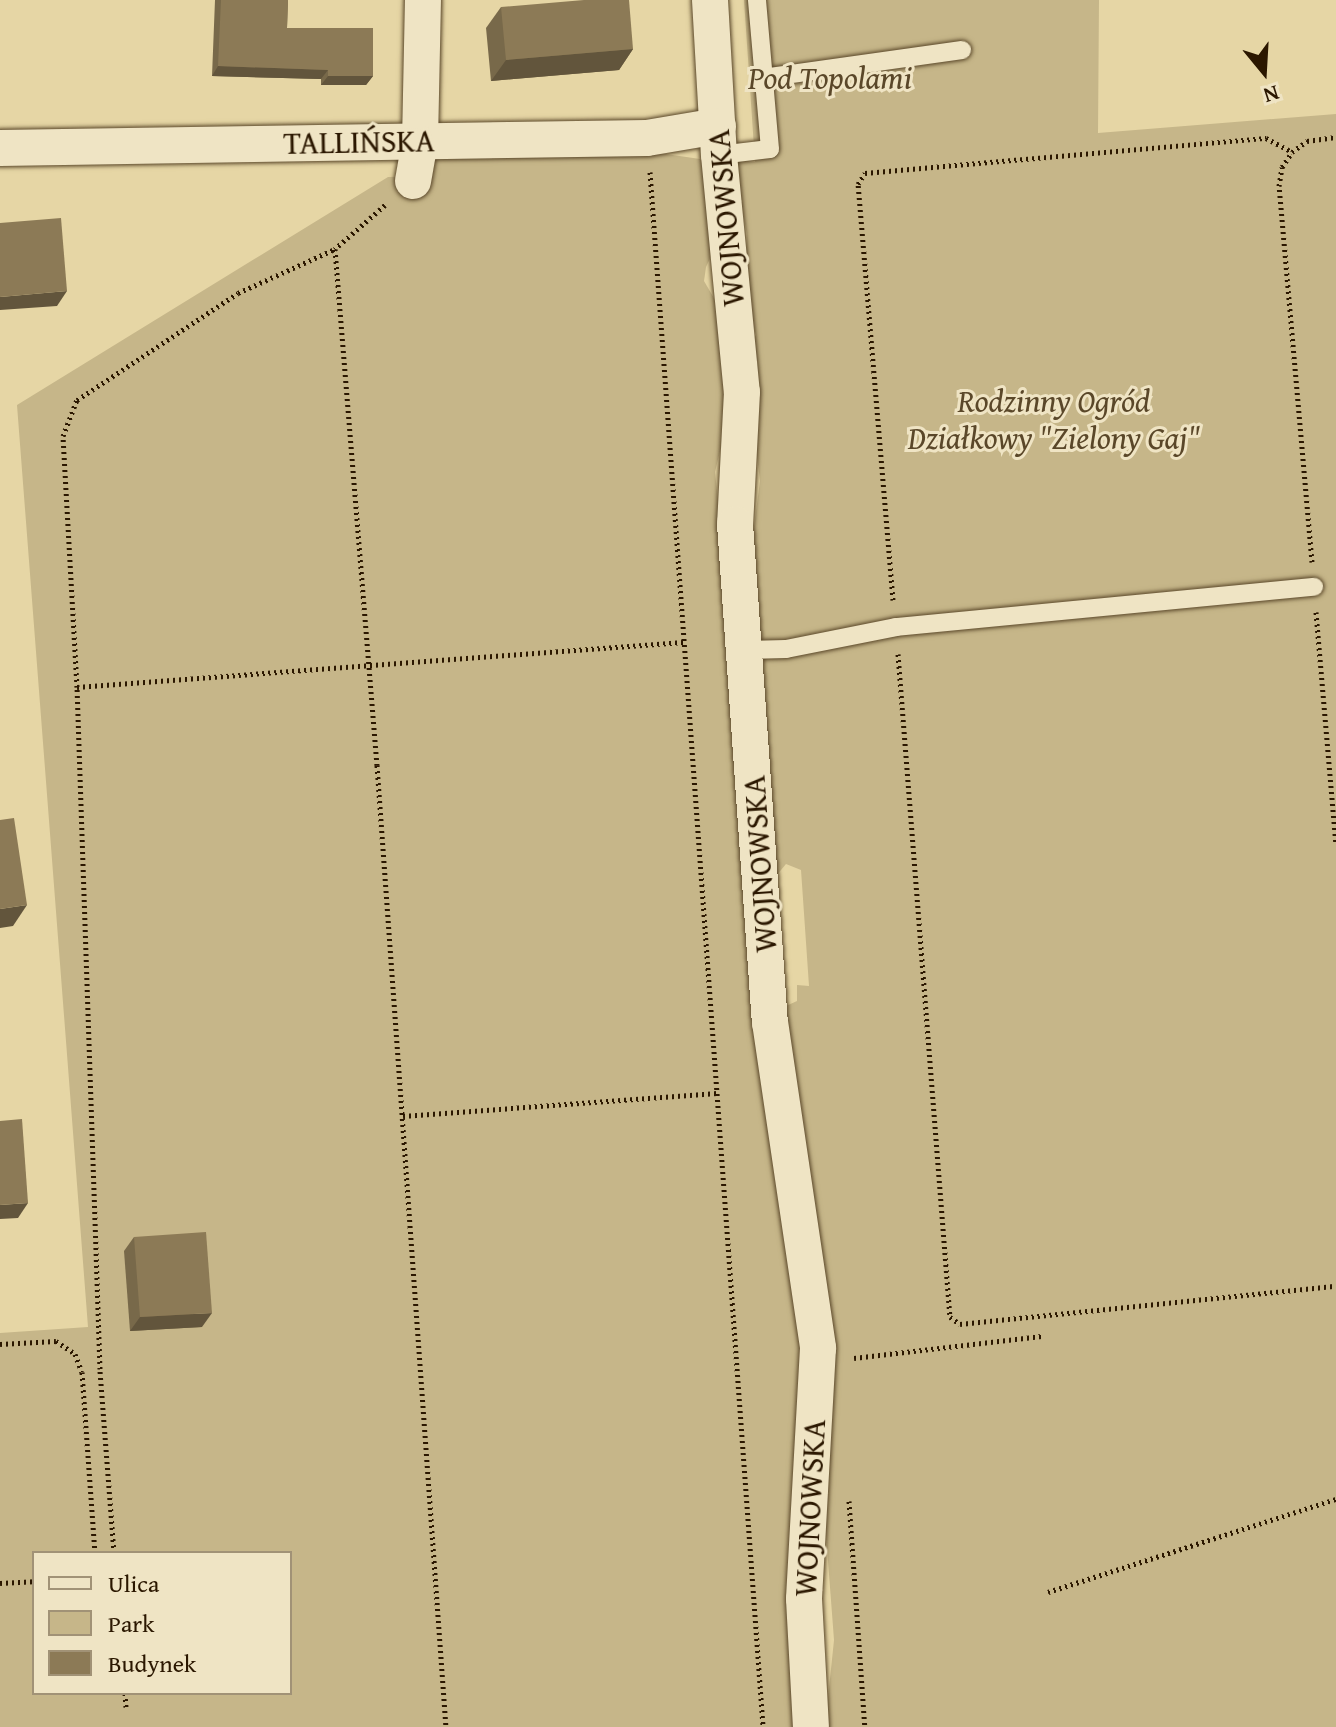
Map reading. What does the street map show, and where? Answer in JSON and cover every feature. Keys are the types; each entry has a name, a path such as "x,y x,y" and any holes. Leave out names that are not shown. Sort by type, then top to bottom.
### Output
{"street":[{"path":"413,181 420,142 423,0"},
{"name":"WOJNOWSKA","path":"710,0 719,141 742,392 735,524 770,1022 818,1348 804,1599 811,1727"},
{"name":"TALLIŃSKA","path":"0,148 647,138 719,141"}],"lane":[{"path":"719,141 770,149 757,0"},
{"path":"763,78 962,50"},
{"path":"746,650 786,649 896,627 1314,587"}],"path":[{"path":"1336,137 1307,141 1292,152 1282,167 1279,186 1336,844"},
{"path":"647,138 763,1727"},
{"path":"1292,152 1266,138 865,173 858,184 950,1317 960,1324 1336,1286"},
{"path":"114,1551 100,1369 77,687 63,436 77,400 238,293 335,249 413,181"},
{"path":"335,249 403,1116 446,1727"},
{"path":"77,687 683,642"},
{"path":"403,1116 717,1093"},
{"path":"841,1360 1042,1336"},
{"path":"0,1344 56,1341 75,1354 82,1372 95,1551"},
{"path":"849,1494 865,1727"},
{"path":"1048,1592 1336,1499"},
{"path":"0,1583 32,1581"},
{"path":"125,1695 126,1707"}],"green space":[{"name":"Rodzinny Ogród Działkowy \"Zielony Gaj\"","path":"744,0 1099,0 1098,133 1336,114 1336,1727 825,1727 834,1640 786,1006 797,1001 797,985 809,986 801,870 786,864 776,876 752,542 760,481 752,414 758,362 748,346 756,335 745,295 747,234 732,159 755,162"},
{"path":"631,149 700,159 713,178 715,248 706,267 704,281 722,312 726,426 715,472 801,1274 806,1727 0,1727 0,1333 88,1327 17,405 388,177 426,176 438,155"}],"building":[{"path":"221,0 288,0 287,28 373,28 373,76 328,76 328,70 218,66"},
{"path":"584,0 629,0 633,49 506,60 501,7"},
{"path":"61,218 67,291 0,297 0,223"},
{"path":"14,818 27,905 0,909 0,820"},
{"path":"22,1119 28,1203 0,1205 0,1121"},
{"path":"206,1232 212,1313 140,1317 134,1237"}],"park label":[{"name":"Pod Topolami","path":"830,78"}]}
